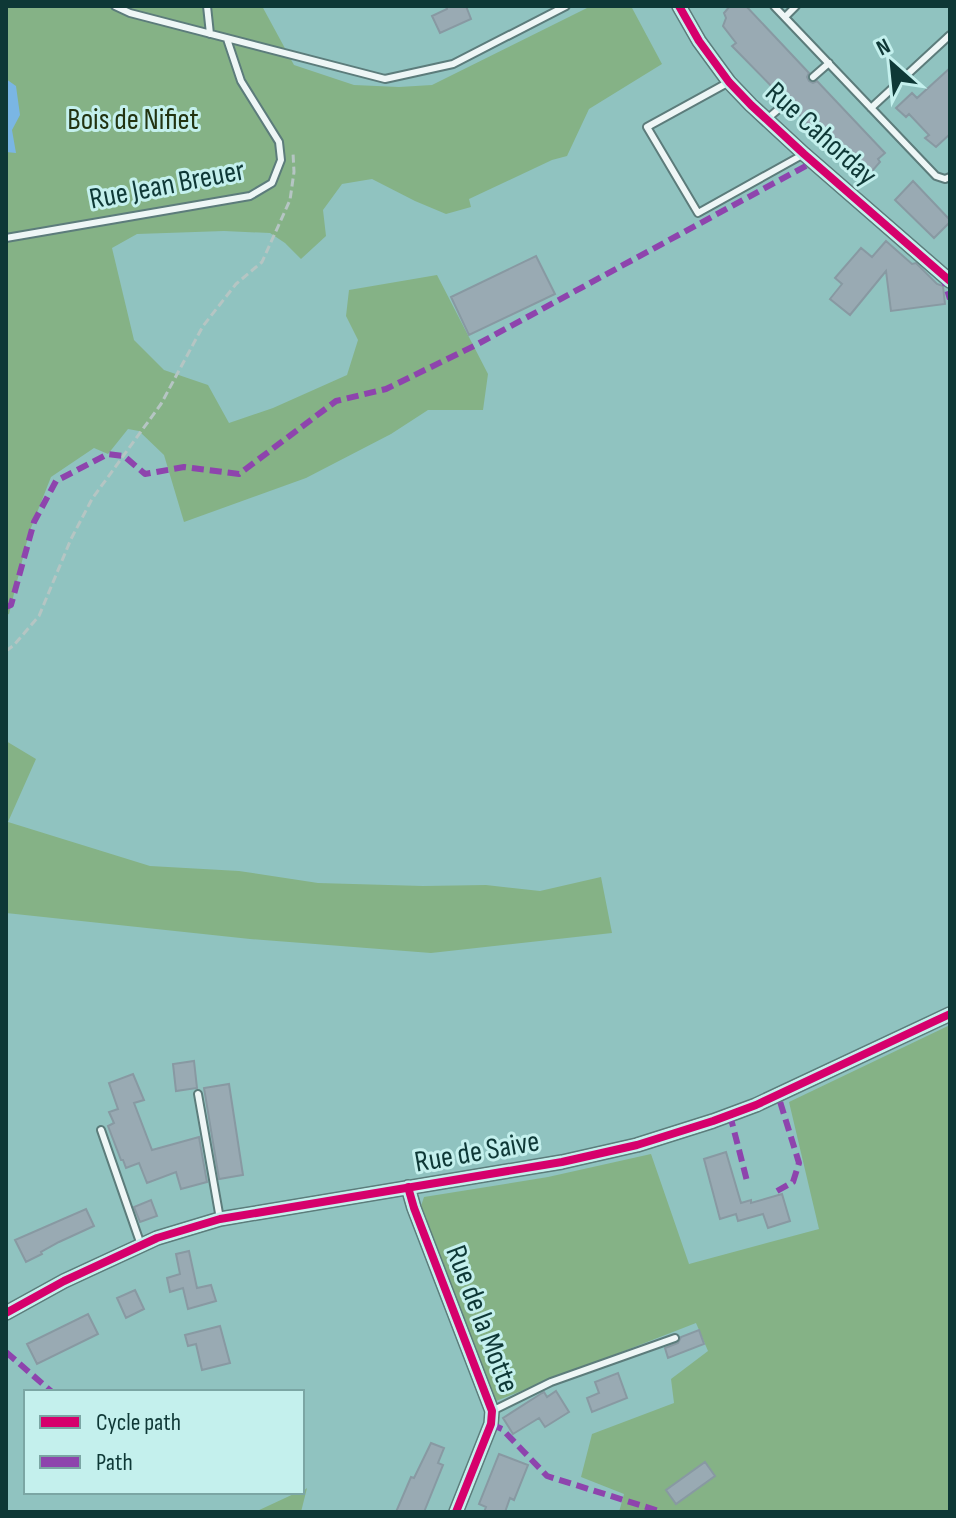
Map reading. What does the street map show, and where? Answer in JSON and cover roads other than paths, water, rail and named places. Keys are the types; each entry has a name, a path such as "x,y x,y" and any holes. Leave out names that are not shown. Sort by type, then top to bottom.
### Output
{"street":[{"name":"Rue Cahorday","path":"679,6 699,41 729,82 804,154 950,281"},
{"name":"Rue de Saive","path":"6,1313 64,1281 141,1245 220,1219 562,1162 637,1145 713,1121 756,1105 950,1014"},
{"name":"Rue de la Motte","path":"408,1187 492,1411 491,1424 456,1512"}],"lane":[{"path":"115,6 130,13 385,79 453,64 566,6"},
{"path":"207,6 210,34"},
{"path":"774,6 936,176 950,177"},
{"path":"785,17 796,6"},
{"path":"871,108 950,35"},
{"name":"Rue Jean Breuer","path":"6,238 250,196 272,183 281,160 279,142 241,81 227,39"},
{"path":"813,77 829,63"},
{"path":"729,82 647,127 698,213 804,154"},
{"path":"767,119 787,102"},
{"path":"198,1094 220,1219"},
{"path":"101,1130 141,1245"},
{"path":"492,1411 551,1382 675,1338"}],"water":[{"path":"6,79 16,86 20,115 12,130 16,153 6,152"}],"park label":[{"name":"Bois de Nifiet","path":"133,120"}]}
